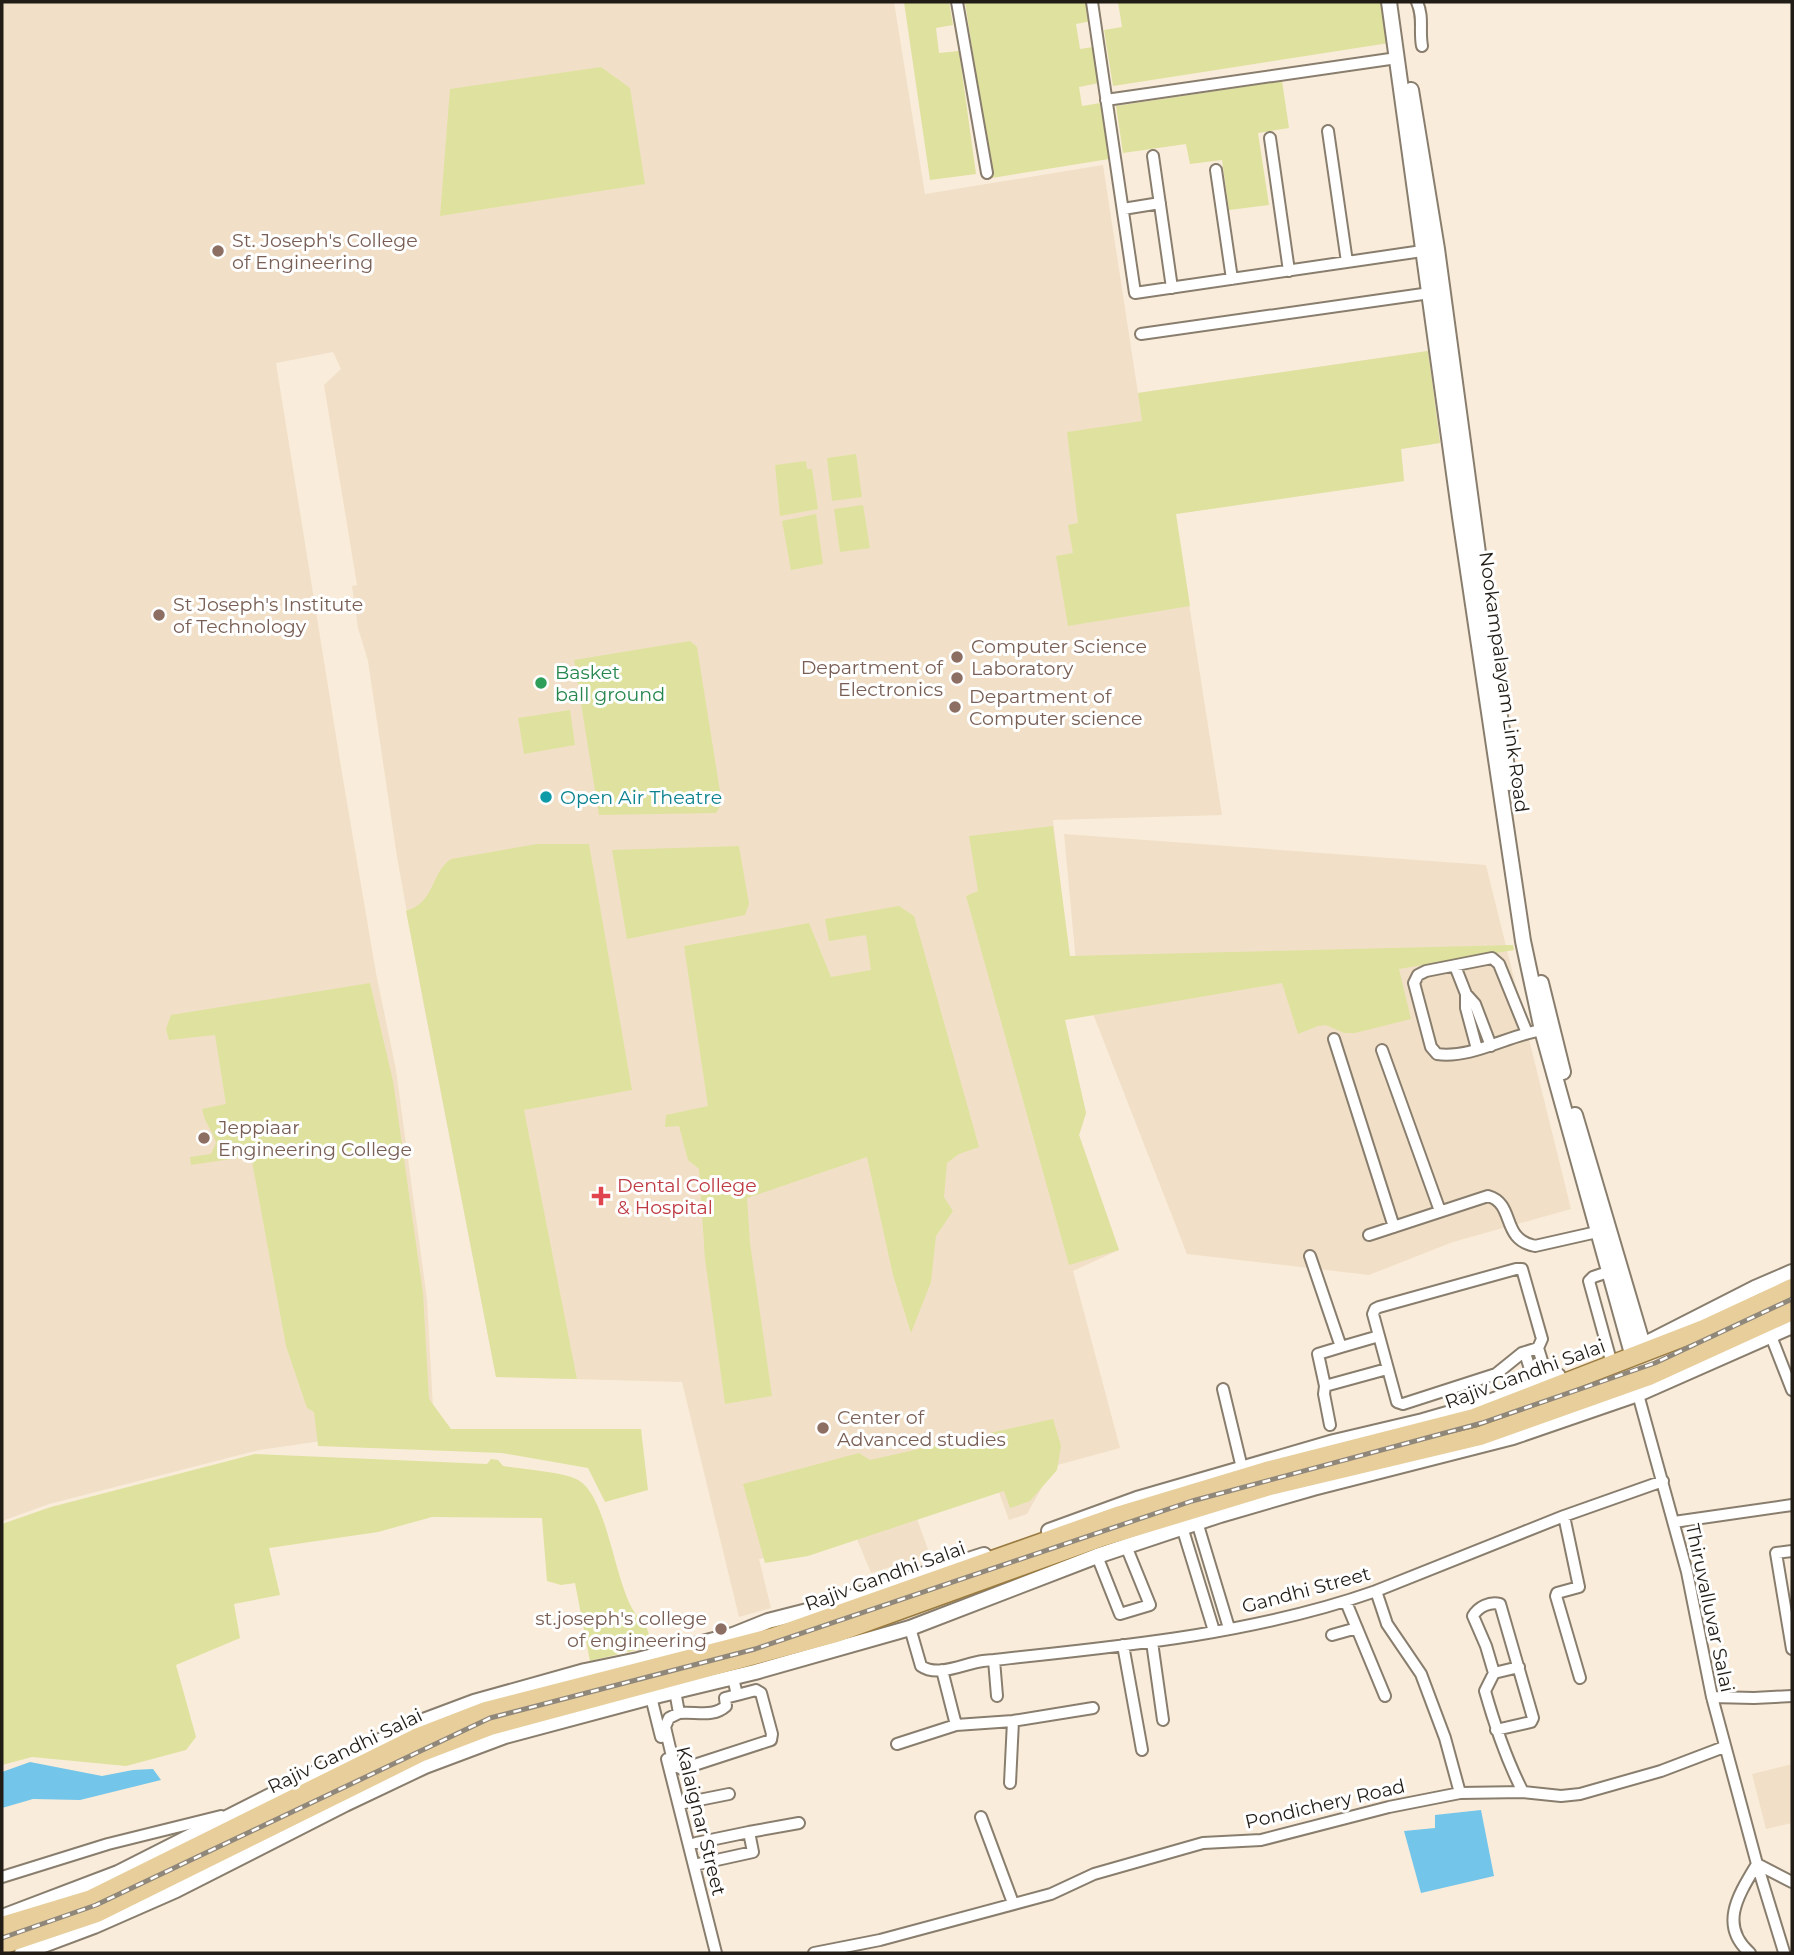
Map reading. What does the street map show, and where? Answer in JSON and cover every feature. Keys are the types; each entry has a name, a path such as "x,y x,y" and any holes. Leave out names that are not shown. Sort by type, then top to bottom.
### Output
{"main road":[{"name":"Rajiv Gandhi Salai","path":"2,1945 97,1913 422,1752 490,1726 831,1618 1120,1515 1266,1471 1474,1418 1637,1351 1704,1329 1792,1288"},
{"name":"Rajiv Gandhi Salai","path":"2,1926 91,1899 189,1845 416,1738 486,1711 836,1633 1125,1530 1270,1486 1480,1436 1636,1387 1768,1329 1792,1311"}],"street":[{"path":"957,2 987,173"},
{"path":"1092,2 1135,293 1430,250"},
{"name":"Nookampalayam Link Road","path":"1389,2 1430,250 1430,293 1534,1032 1608,1272 1637,1351"},
{"name":"Nookampalayam Link Road","path":"1397,2 1430,250 1529,929 1564,1077 1637,1351"},
{"path":"1417,2 1422,14 1422,46"},
{"path":"1106,100 1397,58"},
{"path":"1328,131 1347,262"},
{"path":"1270,138 1289,271"},
{"path":"1153,156 1172,288"},
{"path":"1216,170 1232,279"},
{"path":"1123,209 1160,203"},
{"path":"1141,334 1430,293"},
{"path":"1488,957 1495,960 1534,1032 1491,1046 1441,1055 1431,1047 1414,983 1418,975 1426,971 1488,957"},
{"path":"1455,966 1466,994 1475,1003 1491,1046"},
{"path":"1466,994 1465,1008 1478,1049"},
{"path":"1334,1039 1394,1227"},
{"path":"1382,1050 1440,1211"},
{"path":"1369,1236 1475,1198 1488,1196 1501,1203 1519,1240 1535,1246 1597,1232"},
{"path":"1310,1256 1341,1347"},
{"path":"1538,1348 1522,1353 1496,1374 1403,1404 1397,1402 1373,1314 1375,1309 1522,1269 1542,1339 1538,1348 1542,1382"},
{"path":"1608,1272 1592,1277 1589,1281 1610,1357"},
{"path":"2,1917 189,1845 247,1809 360,1750 418,1723 474,1702 585,1671 733,1635 768,1621 815,1609 989,1553 1137,1499 1334,1442 1489,1402 1610,1357 1637,1351 1755,1288 1792,1272"},
{"path":"1792,1326 1768,1329 1792,1390"},
{"path":"1330,1425 1318,1354 1379,1336"},
{"path":"1525,1353 1542,1382"},
{"path":"1325,1386 1387,1369"},
{"path":"22,1953 47,1949 176,1890 425,1766 505,1736 733,1678 910,1628 1097,1556 1189,1525 1300,1491 1507,1439 1636,1387"},
{"name":"Thiruvalluvar Salai","path":"1636,1387 1687,1572 1724,1747 1756,1864 1784,1952"},
{"path":"1223,1389 1242,1468"},
{"name":"Gandhi Street","path":"942,1670 994,1660 1152,1642 1346,1602 1564,1516 1662,1481"},
{"path":"1674,1522 1792,1505"},
{"path":"1564,1516 1579,1587"},
{"path":"1189,1525 1229,1628"},
{"path":"1189,1525 1214,1631"},
{"path":"1097,1556 1120,1614 1150,1605 1126,1546"},
{"path":"1792,1551 1776,1553 1789,1610 1792,1649"},
{"path":"1580,1678 1556,1596 1557,1593 1592,1584"},
{"path":"1376,1591 1390,1630 1421,1674 1445,1738 1460,1793"},
{"path":"1346,1602 1385,1696"},
{"path":"1496,1730 1531,1722 1533,1718 1500,1604 1494,1602 1476,1610 1473,1616 1494,1672 1485,1691 1496,1730 1506,1760 1523,1792"},
{"path":"910,1628 921,1666 928,1670 942,1670 956,1725"},
{"path":"1332,1634 1357,1628"},
{"path":"1152,1642 1163,1720"},
{"path":"1122,1644 1142,1749"},
{"path":"994,1660 997,1696"},
{"path":"1494,1672 1519,1667"},
{"path":"733,1678 737,1695"},
{"path":"756,1690 761,1693 772,1734 769,1742 678,1769 674,1765 665,1727 669,1718 679,1713 704,1714 723,1710 726,1706 725,1698 737,1695 756,1690"},
{"path":"675,1691 679,1713"},
{"path":"1712,1697 1754,1699 1792,1696"},
{"name":"Kalaignar Street","path":"651,1697 716,1953"},
{"path":"897,1744 956,1725 1013,1721 1093,1709"},
{"path":"1010,1783 1013,1721"},
{"name":"Pondichery Road","path":"814,1953 880,1940 1051,1894 1094,1874 1203,1843 1261,1840 1389,1807 1460,1793 1523,1792 1561,1796 1580,1794 1661,1771 1724,1747"},
{"path":"679,1804 729,1794"},
{"path":"2,1877 108,1844 247,1809"},
{"path":"981,1816 1013,1903"},
{"path":"696,1843 799,1823"},
{"path":"694,1865 753,1852 749,1832"},
{"path":"1751,1953 1737,1938 1733,1922 1735,1906 1756,1864 1791,1880"}],"shaded area":[{"path":"2,2 894,2 925,194 1103,165 1138,393 1428,351 1440,443 1401,449 1404,481 1175,514 1222,815 1053,820 1069,956 1065,1020 1086,1113 1079,1135 1119,1250 1073,1271 1120,1448 1054,1466 1027,1514 1009,1520 997,1487 916,1516 930,1555 871,1573 854,1532 801,1550 759,1559 771,1608 739,1617 682,1382 496,1377 397,857 368,661 358,628 352,586 357,585 324,385 341,369 333,352 276,363 342,773 376,973 396,1070 427,1299 434,1425 259,1450 49,1504 2,1521"},
{"path":"1064,834 1486,865 1571,1209 1453,1242 1369,1275 1187,1254 1077,973"},
{"path":"1792,1764 1792,1823 1766,1829 1752,1774"}],"green space":[{"path":"904,2 949,2 953,25 936,28 939,53 959,51 976,174 930,180"},
{"path":"965,2 1088,2 1091,21 1076,24 1080,49 1093,47 1099,83 1079,87 1082,106 1100,103 1109,159 992,178"},
{"path":"1118,2 1382,2 1389,43 1113,86 1104,30 1122,27"},
{"path":"601,67 630,88 645,184 440,216 450,89"},
{"path":"1282,81 1289,128 1258,133 1269,205 1229,210 1222,160 1190,164 1186,144 1123,153 1116,106"},
{"path":"1428,351 1440,443 1401,449 1404,481 1176,514 1190,606 1068,626 1056,556 1073,553 1068,525 1078,523 1067,432 1142,421 1138,393"},
{"path":"856,454 862,497 832,501 827,458"},
{"path":"806,461 807,469 812,469 818,509 780,516 775,465"},
{"path":"863,505 870,548 840,552 834,509"},
{"path":"816,514 823,564 791,570 782,521"},
{"path":"690,641 697,647 722,804 716,813 599,815 574,660"},
{"path":"570,710 575,745 524,754 518,718"},
{"path":"1053,826 1070,956 1513,945 1514,950 1399,969 1411,1019 1355,1033 1344,1033 1326,1025 1298,1034 1282,983 1065,1020 1086,1113 1079,1135 1119,1250 1069,1265 966,896 978,891 969,836"},
{"path":"537,844 589,844 632,1090 524,1110 577,1379 496,1377 406,911 423,901 439,872 451,859"},
{"path":"739,846 749,904 745,915 627,939 612,850"},
{"path":"899,906 914,916 979,1147 959,1154 947,1163 944,1197 953,1211 936,1236 931,1282 911,1333 893,1275 867,1157 747,1198 750,1243 772,1396 725,1404 705,1259 699,1169 688,1160 679,1126 665,1127 666,1115 708,1106 684,946 809,923 831,977 871,970 866,935 829,941 825,919"},
{"path":"370,983 393,1081 423,1293 429,1399 451,1429 641,1429 648,1490 605,1502 588,1468 502,1453 318,1446 314,1412 307,1408 286,1346 251,1156 191,1165 190,1157 211,1154 216,1143 202,1109 226,1104 215,1035 169,1040 166,1029 171,1015"},
{"path":"1053,1419 1061,1446 1057,1470 1030,1501 1010,1508 1004,1491 808,1556 765,1563 743,1484 859,1453 870,1460"},
{"path":"255,1454 487,1464 491,1459 498,1460 503,1466 572,1477 589,1491 599,1508 627,1597 635,1613 645,1623 653,1646 590,1661 575,1583 561,1585 547,1581 542,1518 432,1517 378,1532 269,1548 280,1595 234,1604 240,1638 176,1665 196,1737 186,1750 126,1766 32,1757 2,1765 2,1524 51,1507"}],"water":[{"path":"30,1762 102,1776 153,1769 161,1780 80,1800 33,1799 2,1808 2,1772"},
{"path":"1481,1810 1494,1876 1421,1893 1404,1831 1435,1828 1435,1815"}],"railway":[{"path":"2,1938 96,1905 490,1718 755,1649 1192,1501 1482,1423 1655,1363 1792,1299"}],"place":[{"name":"St. Joseph's College of Engineering","path":"218,251"},
{"name":"St Joseph's Institute of Technology","path":"159,615"},
{"name":"Computer Science Laboratory","path":"957,657"},
{"name":"Department of Electronics","path":"957,678"},
{"name":"Basket ball ground","path":"541,683"},
{"name":"Department of Computer science","path":"955,707"},
{"name":"Open Air Theatre","path":"546,797"},
{"name":"Jeppiaar Engineering College","path":"204,1138"},
{"name":"Dental College & Hospital","path":"601,1196"},
{"name":"Center of Advanced studies","path":"823,1428"},
{"name":"st.joseph's college of engineering","path":"721,1629"}]}
